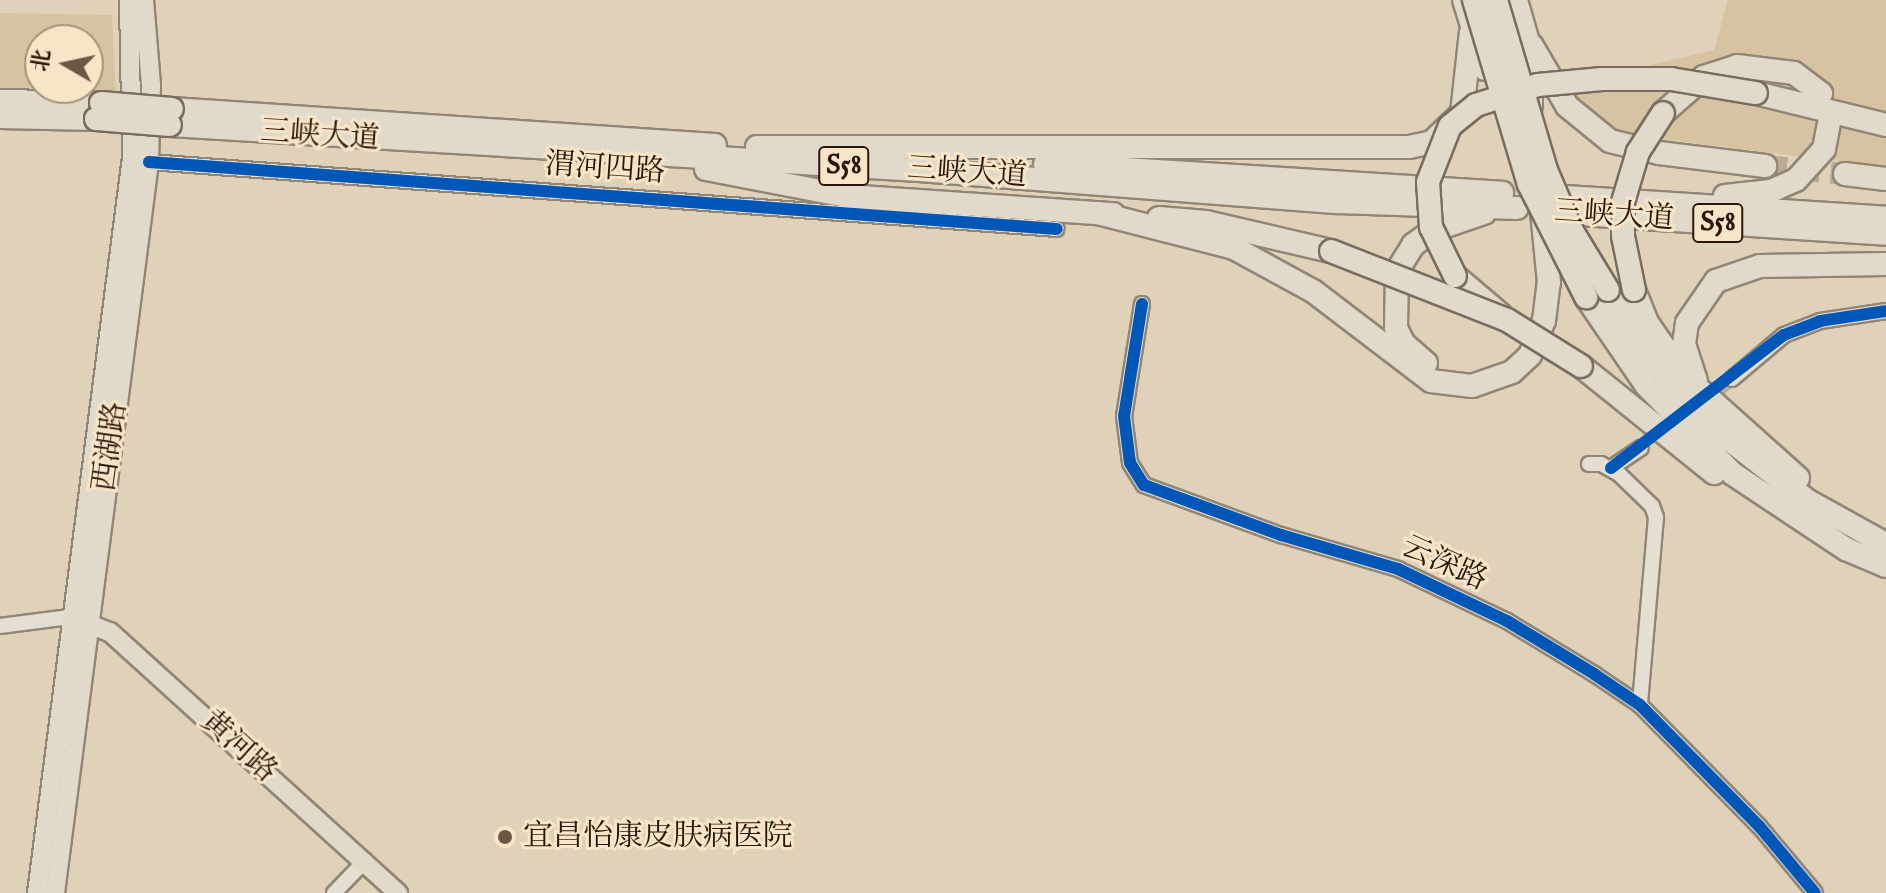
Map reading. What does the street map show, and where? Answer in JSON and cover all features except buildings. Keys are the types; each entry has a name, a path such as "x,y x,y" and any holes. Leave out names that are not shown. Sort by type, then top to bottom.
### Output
{"highway":[{"path":"1474,0 1529,184 1597,293 1646,385 1733,474 1846,549 1886,566"},
{"path":"1493,0 1531,127 1597,293 1712,426 1808,501 1886,544"},
{"path":"757,147 1409,147 1432,142 1462,113 1471,32"},
{"path":"1098,213 1234,248 1313,291 1431,381 1472,386 1512,372 1530,355 1544,321 1549,283 1531,127 1531,45"},
{"path":"1531,45 1567,106 1610,141 1659,153 1765,166"},
{"path":"1821,93 1794,73 1737,66 1704,77 1663,113 1638,152 1623,202 1623,236 1634,290 1671,360 1718,410 1803,481 1886,529"},
{"path":"1484,71 1541,260 1540,293 1523,347 1490,373 1462,377 1436,371 1414,355 1396,328 1397,271 1413,245 1434,230 1516,201"},
{"path":"1803,522 1774,515 1742,495 1581,366 1507,320 1455,276 1431,227 1428,182 1450,126 1484,101 1561,82 1671,79 1756,93 1886,125"},
{"name":"三峡大道","path":"0,101 647,156 934,171 1338,202 1516,201"},
{"name":"三峡大道","path":"0,117 99,111"},
{"name":"三峡大道","path":"171,117 757,147 1516,201 1886,234"},
{"path":"1601,197 1771,191 1796,180 1814,163 1829,136 1830,119"},
{"path":"647,156 846,196 1206,222 1331,251 1507,320"},
{"path":"1845,174 1886,179"},
{"name":"三峡大道","path":"1550,204 1601,197 1886,218"},
{"path":"1718,410 1698,386 1684,344 1697,303 1716,281 1760,266 1886,264"}],"main road":[{"name":"西湖路","path":"37,893 69,617 132,158 129,0"},
{"name":"西湖路","path":"55,893 149,162 151,85 144,0"},
{"path":"1462,0 1484,71"},
{"path":"1474,0 1493,0"},
{"path":"1518,0 1531,45"},
{"name":"黄河路","path":"69,617 88,621 110,632 398,893"}],"street":[{"name":"渭河四路","path":"149,162 1057,229"},
{"name":"云深路","path":"1142,304 1124,416 1130,463 1144,485 1281,535 1398,569 1507,621 1640,705 1759,826 1815,893"},
{"path":"1732,379 1784,335 1820,321 1886,311"},
{"path":"1611,468 1641,448"},
{"path":"1589,464 1611,468 1652,506 1656,517 1640,705"},
{"path":"0,626 69,617"},
{"path":"334,893 365,861"}],"shaded area":[{"path":"1728,0 1886,0 1886,167 1613,133 1575,98 1570,84 1714,50"},
{"path":"0,13 112,15 116,96 104,96 104,24 24,24 24,95 0,95"}],"tunnel":[{"path":"1765,166 1845,174"},
{"path":"1702,402 1732,379"}],"cycle path":[{"path":"149,162 1057,229"},
{"path":"1142,304 1124,416 1130,463 1144,485 1281,535 1398,569 1507,621 1640,705 1759,826 1815,893"},
{"path":"1611,468 1784,335 1820,321 1886,311"}],"place":[{"name":"宜昌怡康皮肤病医院","path":"505,837"}]}
